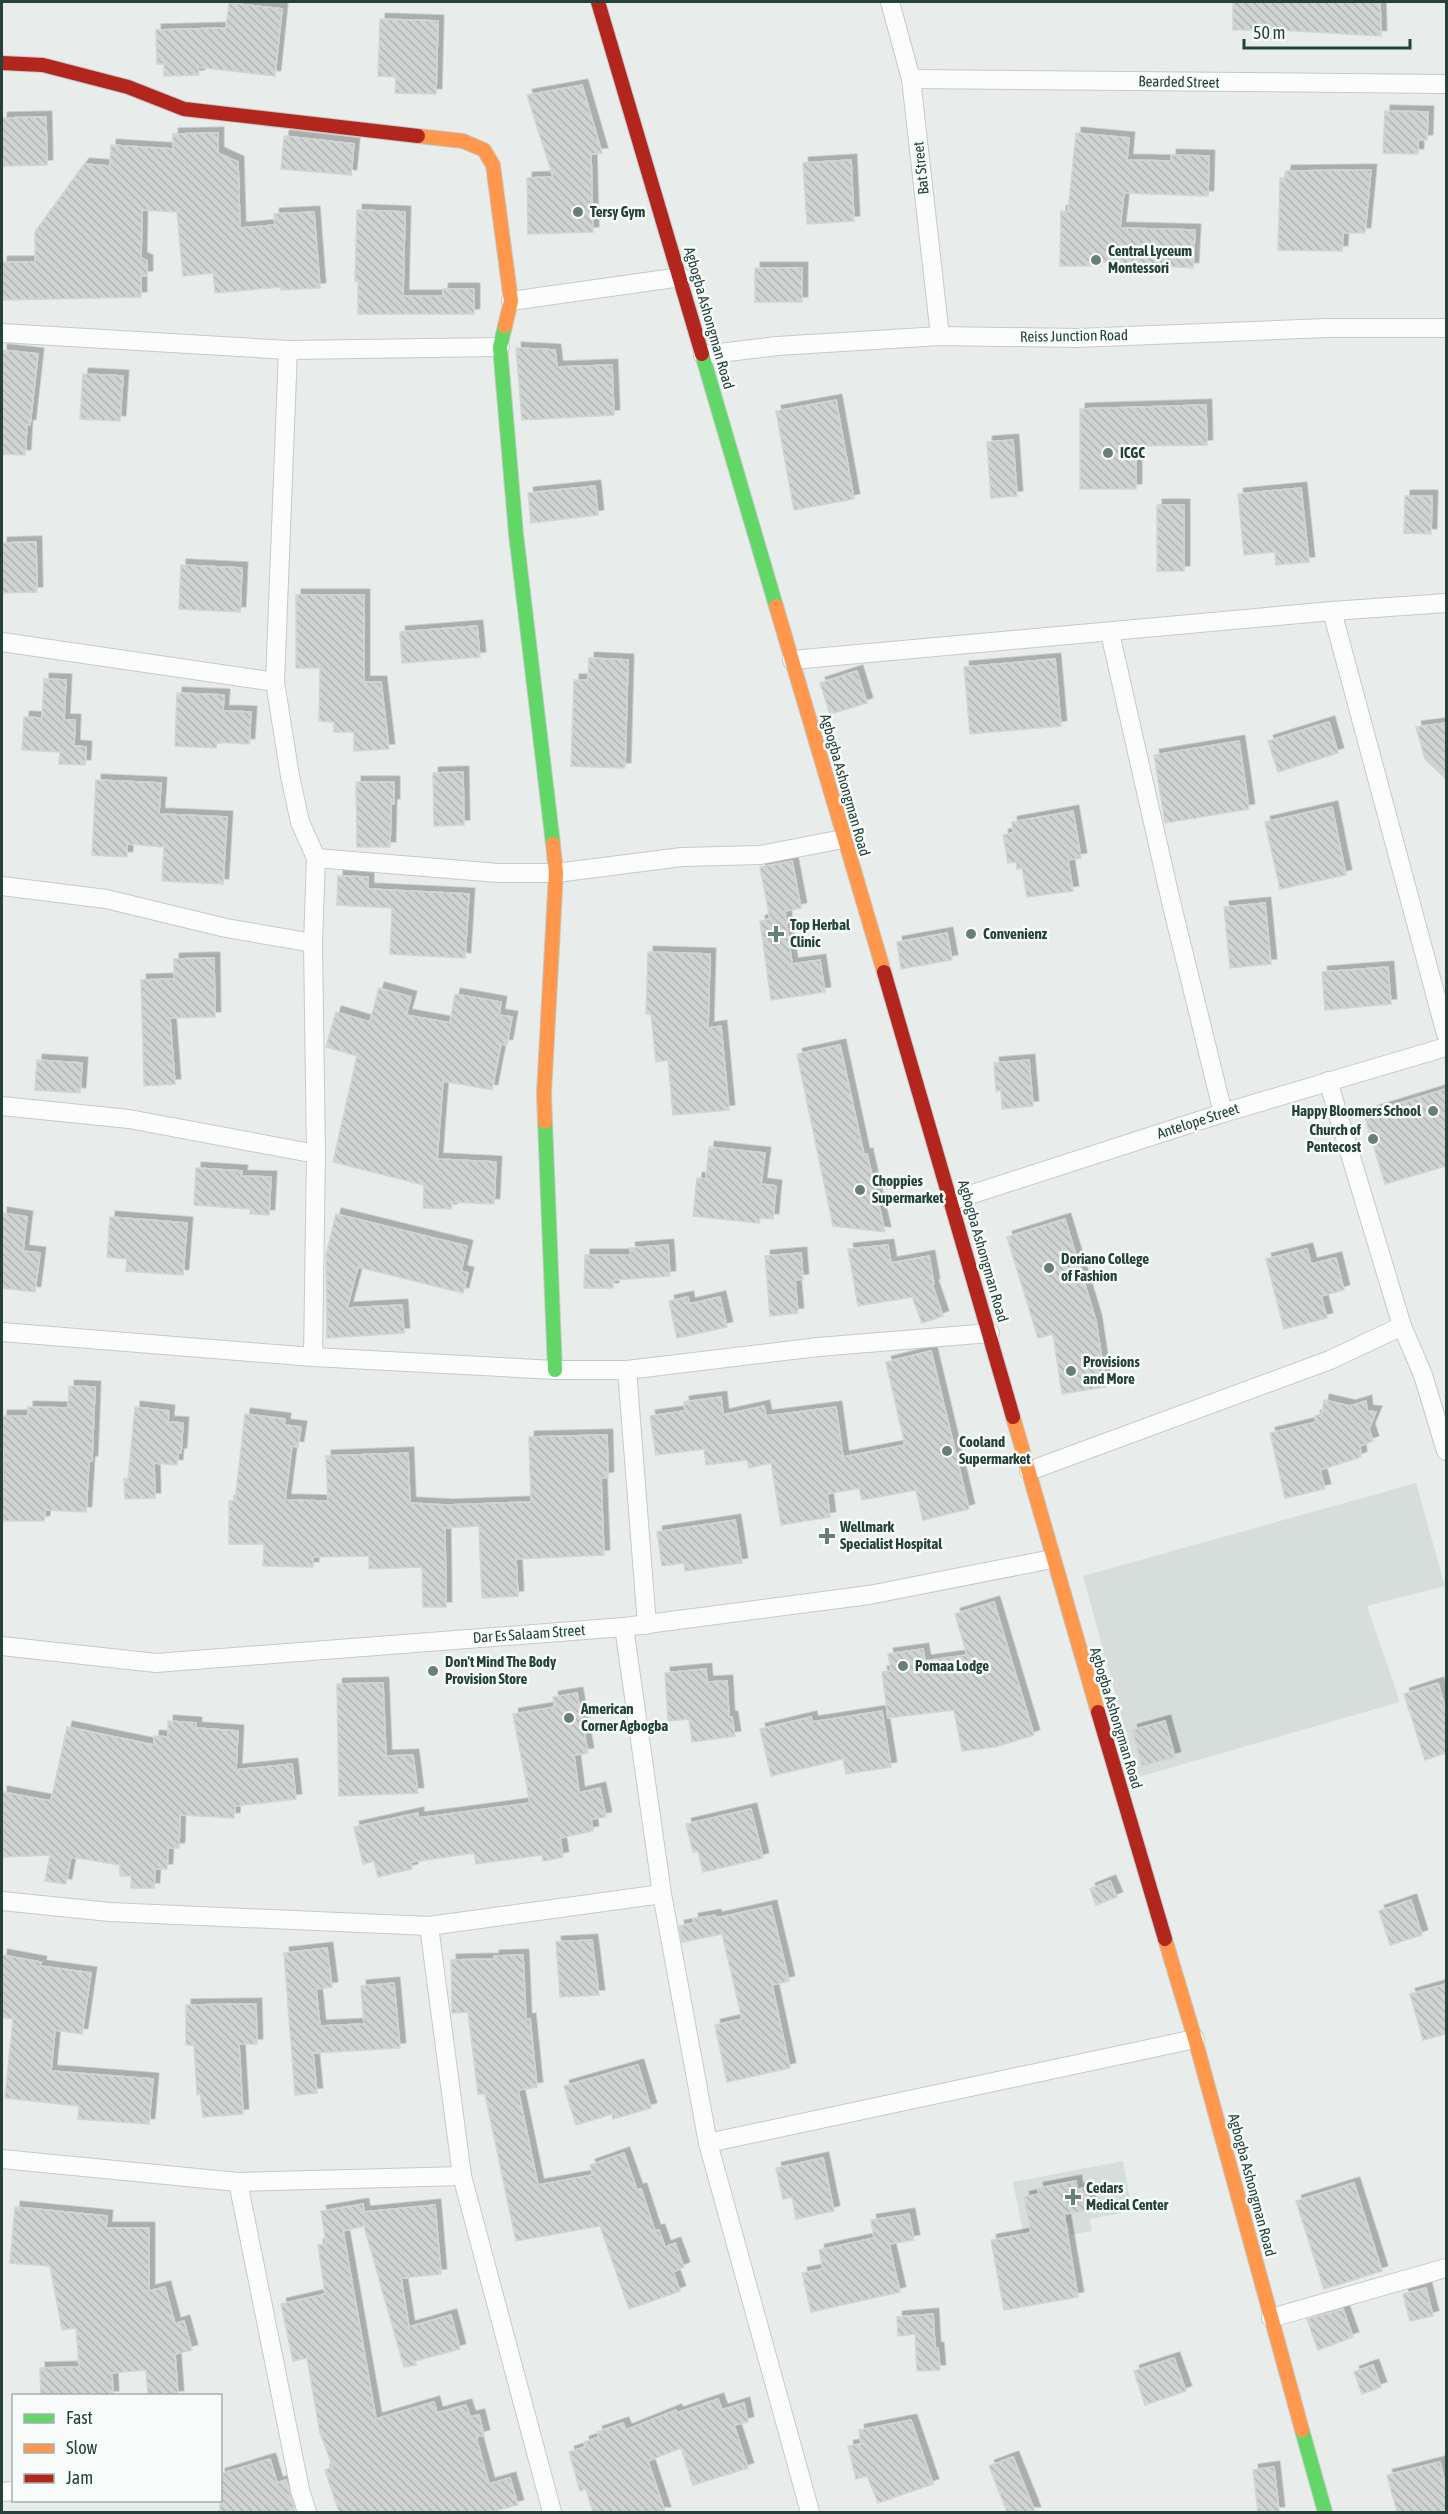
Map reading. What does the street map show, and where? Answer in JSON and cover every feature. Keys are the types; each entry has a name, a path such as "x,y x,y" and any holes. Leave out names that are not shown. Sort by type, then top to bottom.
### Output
{"street":[{"name":"Agbogba Ashongman Road","path":"598,2 633,126 681,277 843,839 990,1333 1052,1559 1195,2039 1325,2512"},
{"name":"Bat Street","path":"890,2 911,79 940,336"},
{"path":"2,63 43,65 128,87 184,109 463,141 484,150 493,165 504,228 511,301 500,347 516,534 556,873 544,1093 555,1370"},
{"name":"Bearded Street","path":"911,79 1446,84"},
{"path":"511,301 681,277"},
{"name":"Reiss Junction Road","path":"703,355 777,346 940,336 1077,338 1326,328 1446,328"},
{"path":"2,333 288,350 500,347"},
{"path":"288,350 275,682 298,811 316,858 313,943 316,1154 313,1357"},
{"path":"792,660 1110,633 1332,611 1446,603"},
{"path":"1332,611 1446,1034"},
{"path":"1110,633 1172,906 1223,1113"},
{"path":"2,642 275,682"},
{"path":"316,858 498,873 556,873 682,856 760,855 843,839"},
{"path":"2,886 106,899 226,928 313,943"},
{"name":"Antelope Street","path":"951,1201 1223,1113 1446,1047"},
{"path":"1328,1081 1402,1326 1424,1375 1446,1451"},
{"path":"2,1106 129,1119 316,1154"},
{"path":"1029,1471 1330,1360 1402,1326"},
{"path":"2,1332 313,1357 555,1370 627,1370 818,1347 990,1333"},
{"path":"627,1370 647,1624"},
{"name":"Dar Es Salaam Street","path":"2,1646 156,1663 624,1627 869,1595 1052,1559"},
{"path":"624,1627 662,1894 708,2143 810,2512"},
{"path":"2,1901 110,1912 429,1926 662,1894"},
{"path":"429,1926 462,2176 552,2512"},
{"path":"708,2143 1195,2039"},
{"path":"2,2159 238,2182 462,2176"},
{"path":"238,2182 298,2479 307,2512"},
{"path":"1271,2318 1446,2268"}],"shaded area":[{"path":"1416,1483 1445,1586 1367,1606 1400,1702 1138,1777 1083,1576"},
{"name":"Cedars Medical Center","path":"1123,2161 1132,2211 1090,2219 1092,2231 1071,2235 1069,2223 1023,2232 1013,2182"}],"building":[{"path":"1233,2 1380,2 1381,36 1278,30 1278,39 1259,39 1259,30 1233,30"},
{"path":"229,3 282,9 275,76 198,67 199,75 164,76 164,64 157,64 156,30 226,28"},
{"path":"380,19 438,21 436,94 395,93 396,77 378,76"},
{"path":"582,85 602,153 591,154 593,232 528,234 527,178 553,177 527,95"},
{"path":"1385,111 1428,112 1427,140 1418,140 1418,154 1383,153"},
{"path":"46,117 47,165 2,166 2,118"},
{"path":"218,133 218,153 238,162 240,228 275,225 274,214 314,212 320,288 281,290 281,287 215,293 213,273 183,276 177,212 142,210 141,258 147,261 147,276 141,276 141,297 2,300 2,262 35,262 35,232 84,164 110,166 111,145 173,149 173,134"},
{"path":"1076,133 1129,138 1127,160 1171,161 1171,155 1209,156 1208,196 1124,193 1120,228 1195,230 1193,268 1101,262 1101,266 1060,266 1061,211 1068,212"},
{"path":"284,136 354,144 351,175 281,169"},
{"path":"851,160 854,221 807,224 803,163"},
{"path":"1371,170 1365,233 1343,233 1342,251 1278,250 1280,178 1285,178 1286,171"},
{"path":"357,210 405,212 403,296 443,296 443,289 474,289 474,314 358,314 358,281 355,281"},
{"path":"755,268 802,268 802,302 755,302"},
{"path":"516,348 555,350 557,367 612,365 614,415 522,420"},
{"path":"2,350 38,354 30,425 27,424 25,455 2,454"},
{"path":"83,374 123,376 120,421 80,419"},
{"path":"836,400 854,499 794,510 776,411"},
{"path":"1206,405 1207,445 1136,446 1136,489 1080,489 1080,409"},
{"path":"1013,440 1017,496 991,498 987,442"},
{"path":"595,486 598,515 531,523 528,493"},
{"path":"1301,488 1309,562 1276,565 1275,552 1244,555 1238,494"},
{"path":"1405,496 1432,496 1431,534 1404,533"},
{"path":"1157,505 1184,505 1184,571 1157,571"},
{"path":"36,542 37,592 2,593 2,543"},
{"path":"181,565 242,568 240,612 179,609"},
{"path":"296,595 364,595 364,682 381,682 389,749 354,751 354,732 334,732 334,722 319,721 320,668 296,668"},
{"path":"477,626 480,657 402,663 400,632"},
{"path":"589,658 628,660 625,768 571,766 574,680 588,680"},
{"path":"1055,659 1061,726 970,734 964,667"},
{"path":"857,671 867,703 830,714 820,683"},
{"path":"44,679 66,680 64,720 75,720 74,746 86,747 85,765 59,764 60,752 22,750 24,717 42,718"},
{"path":"177,693 224,695 223,711 251,712 249,744 217,742 216,748 175,746"},
{"path":"1329,722 1338,753 1278,772 1268,741"},
{"path":"1446,723 1446,779 1425,759 1416,727"},
{"path":"1239,741 1249,809 1165,823 1154,755"},
{"path":"463,772 464,825 434,826 433,773"},
{"path":"96,780 161,783 159,814 227,817 223,884 162,881 164,847 127,844 127,857 92,855"},
{"path":"356,782 394,782 390,847 357,847"},
{"path":"1332,807 1346,875 1280,889 1265,822"},
{"path":"1073,811 1081,858 1068,860 1073,891 1027,897 1022,868 1017,869 1016,862 1008,863 1003,835 1013,833 1012,822"},
{"path":"792,861 801,908 785,911 792,964 820,960 825,992 771,1000 760,921 770,919 760,867"},
{"path":"338,876 368,877 368,889 469,894 465,958 390,954 392,908 337,905"},
{"path":"1265,903 1271,964 1230,968 1224,907"},
{"path":"947,933 952,960 901,969 897,942"},
{"path":"648,952 710,954 708,1028 721,1026 729,1110 673,1115 668,1060 656,1062 651,1014 646,1014"},
{"path":"214,958 215,1017 170,1018 175,1084 144,1086 141,980 174,979 174,959"},
{"path":"1388,967 1391,1004 1325,1010 1322,972"},
{"path":"379,988 411,997 406,1015 450,1023 455,994 501,1002 499,1015 512,1017 507,1045 501,1044 492,1090 443,1081 437,1159 496,1162 494,1204 452,1202 451,1209 423,1208 424,1185 333,1162 357,1056 326,1047 336,1012 370,1022"},
{"path":"840,1045 864,1155 867,1154 885,1232 833,1226 797,1054"},
{"path":"37,1060 82,1063 80,1093 35,1090"},
{"path":"1029,1060 1033,1106 1002,1109 1001,1090 996,1091 994,1063"},
{"path":"1446,1089 1446,1166 1385,1184 1364,1114"},
{"path":"709,1147 765,1153 761,1184 776,1186 773,1219 760,1218 759,1223 693,1216 697,1178 706,1179"},
{"path":"196,1168 242,1171 241,1176 271,1177 269,1215 250,1214 250,1209 194,1205"},
{"path":"2,1213 27,1217 23,1251 40,1253 35,1292 2,1288"},
{"path":"336,1214 467,1246 461,1271 468,1273 463,1293 358,1267 347,1308 402,1305 404,1333 327,1338 326,1255"},
{"path":"110,1217 187,1223 183,1275 126,1271 127,1259 107,1257"},
{"path":"1065,1219 1096,1321 1106,1387 1062,1394 1053,1334 1038,1338 1007,1237"},
{"path":"668,1245 670,1276 614,1280 613,1288 584,1288 585,1255 631,1255 630,1248"},
{"path":"888,1245 891,1263 929,1256 934,1284 932,1284 943,1316 922,1323 912,1297 858,1306 848,1249"},
{"path":"1307,1249 1311,1264 1336,1258 1344,1290 1321,1296 1327,1318 1284,1329 1266,1259"},
{"path":"801,1253 803,1279 795,1280 798,1313 770,1316 765,1256"},
{"path":"688,1297 689,1304 720,1297 727,1327 677,1338 669,1301"},
{"path":"931,1351 969,1509 923,1520 916,1490 862,1500 859,1488 827,1494 830,1517 781,1525 771,1463 749,1468 747,1460 706,1465 704,1449 656,1455 650,1416 685,1411 684,1402 721,1397 723,1415 764,1406 766,1416 836,1407 843,1457 905,1445 886,1362"},
{"path":"69,1386 95,1387 92,1461 89,1461 86,1512 45,1510 44,1521 2,1521 4,1450 2,1450 2,1416 28,1416 28,1407 68,1408"},
{"path":"1324,1400 1350,1406 1366,1401 1367,1411 1376,1412 1369,1429 1373,1441 1360,1446 1361,1457 1320,1470 1325,1489 1285,1498 1270,1433 1316,1422 1315,1416 1322,1414"},
{"path":"135,1407 169,1411 168,1422 183,1423 181,1453 178,1453 177,1465 154,1463 155,1498 125,1499 124,1479 128,1479"},
{"path":"245,1414 285,1419 284,1425 301,1427 298,1447 292,1446 285,1500 328,1501 326,1456 408,1453 410,1503 446,1505 531,1502 529,1437 607,1435 608,1477 601,1478 604,1555 516,1559 518,1596 482,1598 479,1526 445,1528 446,1607 423,1607 422,1567 369,1569 369,1556 313,1557 313,1567 263,1566 264,1544 229,1544 229,1501 235,1501"},
{"path":"735,1520 742,1563 685,1571 684,1563 662,1566 657,1532"},
{"path":"994,1602 1034,1735 995,1747 962,1751 954,1710 888,1718 882,1672 891,1671 888,1654 923,1649 925,1661 967,1655 955,1614"},
{"path":"706,1669 707,1682 727,1681 729,1717 732,1717 735,1736 692,1742 689,1719 668,1721 665,1673"},
{"path":"383,1683 386,1756 413,1755 418,1793 339,1796 337,1684"},
{"path":"1438,1683 1446,1711 1446,1753 1425,1760 1404,1694"},
{"path":"577,1693 588,1753 574,1755 579,1793 600,1788 606,1817 591,1819 593,1831 560,1838 563,1857 543,1861 542,1855 476,1864 474,1853 411,1862 412,1869 378,1877 374,1861 363,1864 354,1827 418,1813 418,1818 530,1803 513,1714 555,1707 553,1697"},
{"path":"882,1711 891,1767 846,1774 843,1759 771,1776 760,1729 811,1717 812,1722"},
{"path":"168,1721 196,1723 196,1728 238,1731 236,1770 292,1764 296,1799 235,1806 234,1818 180,1815 179,1848 168,1848 167,1869 155,1869 154,1888 131,1888 131,1876 120,1876 120,1865 71,1857 66,1884 45,1881 50,1855 3,1857 2,1792 51,1801 67,1727 154,1745 154,1736 168,1737"},
{"path":"1165,1721 1175,1757 1142,1766 1132,1730"},
{"path":"751,1809 763,1858 703,1872 698,1851 693,1852 686,1824"},
{"path":"1110,1881 1117,1897 1096,1905 1090,1889"},
{"path":"1411,1900 1422,1935 1390,1945 1379,1911"},
{"path":"771,1906 789,1981 772,1985 790,2068 727,2082 715,2025 742,2019 722,1934 682,1942 679,1926 694,1923 693,1919 715,1915 716,1918"},
{"path":"592,1940 599,1995 560,1997 556,1942"},
{"path":"327,1948 332,1987 316,1989 320,2026 364,2024 361,1986 394,1983 400,2048 313,2053 317,2093 295,2095 284,1953"},
{"path":"2,1955 41,1962 40,1966 91,1973 82,2034 55,2030 51,2071 153,2079 149,2124 78,2119 79,2106 5,2098 13,2019 2,2017"},
{"path":"523,1955 526,2020 530,2019 537,2087 518,2090 538,2185 593,2175 590,2165 624,2153 637,2190 641,2189 655,2231 659,2230 665,2247 675,2243 684,2267 673,2272 680,2291 629,2309 600,2226 516,2241 485,2094 478,2094 468,2012 452,2013 451,1960 494,1959 494,1956"},
{"path":"1446,1984 1446,2034 1423,2040 1410,1994"},
{"path":"256,2004 257,2044 239,2044 243,2114 203,2117 200,2093 197,2095 194,2045 186,2045 186,2005"},
{"path":"638,2065 651,2108 613,2119 612,2114 576,2125 564,2086"},
{"path":"823,2158 834,2211 796,2219 792,2197 783,2199 776,2168"},
{"path":"1076,2181 1077,2189 1088,2188 1091,2210 1064,2214 1078,2297 1004,2310 991,2240 1031,2233 1024,2197 1039,2194 1038,2188"},
{"path":"1354,2183 1382,2271 1324,2289 1296,2201"},
{"path":"363,2204 364,2212 435,2205 441,2274 401,2278 409,2327 451,2315 460,2349 415,2361 416,2365 404,2367 364,2226 343,2231 376,2419 434,2402 437,2413 466,2405 470,2417 479,2415 484,2435 476,2437 489,2484 510,2478 518,2505 490,2512 339,2512 325,2470 333,2467 320,2433 307,2358 293,2361 281,2304 325,2294 318,2245 326,2244 321,2211"},
{"path":"15,2207 107,2216 106,2228 149,2228 149,2291 165,2287 175,2324 184,2321 192,2350 175,2354 178,2394 148,2394 146,2370 112,2373 113,2394 41,2394 40,2368 79,2367 76,2328 62,2330 50,2266 10,2263"},
{"path":"909,2214 914,2240 889,2244 900,2292 811,2312 802,2273 823,2269 819,2250 874,2238 871,2220"},
{"path":"1426,2288 1433,2316 1410,2321 1403,2294"},
{"path":"1343,2309 1353,2337 1318,2350 1307,2319"},
{"path":"933,2314 935,2348 938,2348 940,2370 917,2371 915,2334 898,2336 897,2317"},
{"path":"1174,2358 1186,2391 1145,2405 1134,2371"},
{"path":"1373,2365 1381,2387 1362,2394 1354,2372"},
{"path":"718,2399 722,2410 744,2403 748,2422 734,2425 748,2468 693,2485 681,2448 648,2461 665,2512 593,2512 586,2489 580,2491 569,2452 585,2447 584,2442 599,2437 597,2432 623,2423 626,2430 676,2410 677,2413"},
{"path":"911,2420 933,2484 878,2503 867,2476 856,2479 848,2446 861,2444 859,2430"},
{"path":"1013,2457 1035,2512 1007,2512 989,2466"},
{"path":"270,2459 277,2483 286,2480 295,2512 220,2512 222,2473"},
{"path":"1440,2462 1446,2489 1446,2512 1397,2512 1387,2475"},
{"path":"1274,2467 1279,2512 1258,2512 1253,2470"}],"traffic: fast":[{"path":"505,326 500,347 516,534 553,844"},
{"path":"702,354 776,606"},
{"path":"545,1122 555,1370"},
{"path":"1302,2430 1325,2512"}],"traffic: slow":[{"path":"418,136 463,141 484,150 493,165 511,301 505,326"},
{"path":"776,606 884,972"},
{"path":"545,1122 544,1093 556,873 553,844"},
{"path":"1013,1417 1098,1712"},
{"path":"1165,1939 1195,2039 1302,2430"}],"traffic: jam":[{"path":"598,2 702,354"},
{"path":"2,63 43,65 128,87 184,109 418,136"},
{"path":"884,972 1013,1417"},
{"path":"1098,1712 1165,1939"}],"place":[{"name":"Tersy Gym","path":"578,212"},
{"name":"Central Lyceum Montessori","path":"1096,260"},
{"name":"ICGC","path":"1108,453"},
{"name":"Top Herbal Clinic","path":"776,934"},
{"name":"Convenienz","path":"971,934"},
{"name":"Happy Bloomers School","path":"1433,1111"},
{"name":"Church of Pentecost","path":"1373,1139"},
{"name":"Choppies Supermarket","path":"860,1190"},
{"name":"Doriano College of Fashion","path":"1049,1268"},
{"name":"Provisions and More","path":"1071,1371"},
{"name":"Cooland Supermarket","path":"947,1451"},
{"name":"Wellmark Specialist Hospital","path":"827,1536"},
{"name":"Pomaa Lodge","path":"903,1666"},
{"name":"Don't Mind The Body Provision Store","path":"433,1671"},
{"name":"American Corner Agbogba","path":"569,1718"},
{"name":"Cedars Medical Center","path":"1073,2197"}]}
